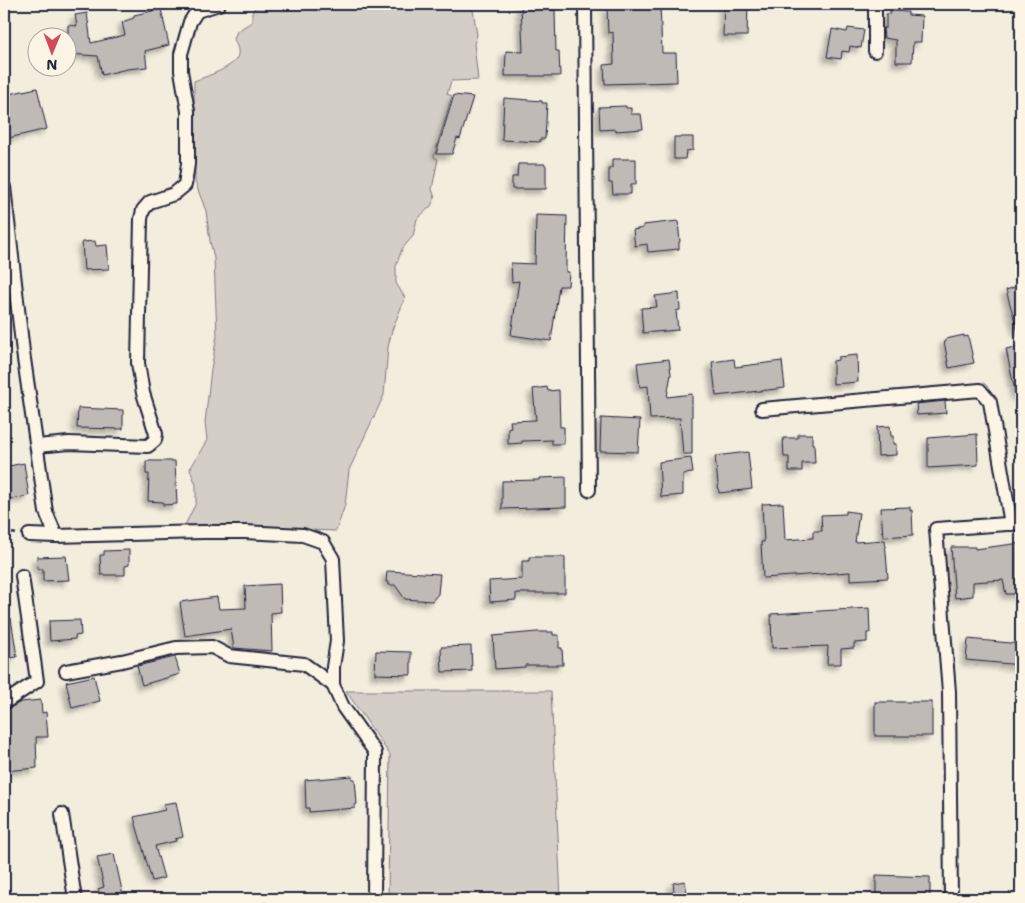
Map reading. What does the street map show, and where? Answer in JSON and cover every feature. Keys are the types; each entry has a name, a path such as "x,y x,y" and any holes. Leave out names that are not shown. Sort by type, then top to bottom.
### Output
{"street":[{"path":"37,446 69,443 148,446 154,440 156,434 144,393 138,363 141,219 143,210 150,202 174,194 185,184 188,164 188,111 181,70 181,54 190,22 197,11 220,4"},
{"path":"585,4 589,490"},
{"path":"875,4 875,51"},
{"path":"4,187 23,352 46,512 56,536"},
{"path":"762,409 980,390 990,402 1016,523 936,529 949,692 951,899"},
{"path":"29,535 245,532 303,535 323,542 333,559 337,641 333,667 333,685 343,707 375,752 374,899"},
{"path":"4,703 37,681 22,576"},
{"path":"66,672 176,648 212,647 229,656 304,664 333,685"},
{"path":"62,814 75,899"}],"shaded area":[{"path":"257,4 472,4 477,35 474,44 478,80 451,81 447,94 452,96 434,157 438,159 432,189 435,198 431,206 417,219 413,236 402,249 396,266 396,283 405,298 392,330 388,347 384,395 349,470 345,505 336,531 185,525 196,503 196,485 190,469 207,440 205,423 217,336 214,258 206,211 195,182 194,81 232,64 238,55 234,39 237,31 252,22 252,13"},
{"path":"346,691 551,691 561,899 388,899 390,755"}],"building":[{"path":"521,4 551,4 551,10 555,10 556,51 559,51 560,76 505,76 506,51 523,52"},
{"path":"639,4 660,4 662,53 676,53 677,82 605,84 604,65 614,64 613,32 608,33 607,8 639,7"},
{"path":"724,4 748,4 747,36 723,36"},
{"path":"161,9 169,45 145,51 147,67 127,69 102,75 98,56 78,55 78,28 68,28 68,25 77,26 75,15 87,13 91,43 125,35 122,22 134,18 134,15"},
{"path":"890,11 908,12 908,15 922,16 921,42 913,42 912,62 896,62 896,40 884,38 883,28 886,28 886,14 890,14"},
{"path":"848,28 864,30 861,48 850,46 849,52 842,51 841,59 827,57 832,29 847,32"},
{"path":"37,88 47,129 4,139 4,95"},
{"path":"454,95 473,97 460,139 457,138 452,154 436,154"},
{"path":"504,98 547,103 545,139 540,139 540,142 502,140"},
{"path":"626,106 626,108 631,108 631,114 641,114 643,129 600,130 599,107"},
{"path":"674,137 693,137 693,150 686,151 685,159 674,159"},
{"path":"612,159 636,159 636,184 631,184 631,194 613,194 612,183 609,183 609,168 612,168"},
{"path":"518,164 545,164 546,189 512,189 512,177 517,177"},
{"path":"536,215 567,216 566,272 569,272 568,286 559,286 551,341 511,335 519,281 512,282 511,263 535,264"},
{"path":"678,221 679,249 648,252 647,244 635,246 633,230 643,228 643,225"},
{"path":"95,241 96,246 107,245 109,269 84,270 82,242"},
{"path":"1021,285 1021,332 1018,332 1006,290"},
{"path":"679,293 680,310 676,311 678,330 643,333 641,308 657,307 655,296"},
{"path":"964,335 964,337 968,336 974,363 949,368 944,341"},
{"path":"1021,346 1021,395 1016,396 1006,349"},
{"path":"857,355 858,382 833,384 833,361 838,360 838,357"},
{"path":"669,359 671,374 667,397 692,394 692,454 683,454 680,418 650,419 648,386 640,387 637,363"},
{"path":"734,359 735,367 782,361 785,388 716,396 712,362"},
{"path":"547,387 548,391 559,390 560,427 564,427 564,444 552,444 552,440 522,441 522,443 508,444 508,428 511,427 510,421 536,420 533,389"},
{"path":"945,401 946,413 917,415 916,404"},
{"path":"78,408 123,410 123,429 77,428"},
{"path":"601,418 640,420 638,452 600,451"},
{"path":"890,426 893,444 896,444 896,455 878,456 877,427"},
{"path":"798,434 812,434 815,463 802,463 802,471 789,471 789,457 784,457 783,438 798,438"},
{"path":"977,434 978,465 928,468 928,438"},
{"path":"748,452 752,489 719,493 715,456"},
{"path":"691,458 693,473 683,474 683,495 661,497 659,462"},
{"path":"146,461 175,461 177,504 163,505 163,502 148,501 149,474 146,474"},
{"path":"24,463 29,496 4,500 4,467"},
{"path":"566,477 566,507 502,509 502,481"},
{"path":"783,503 785,540 813,538 813,531 822,531 821,515 846,514 846,511 859,513 855,542 885,540 888,578 850,580 850,572 763,578 761,542 764,542 762,504"},
{"path":"910,507 910,511 912,510 913,535 883,537 881,508"},
{"path":"1021,543 1021,594 1006,594 1003,580 973,582 973,596 955,598 951,547 975,547 975,549"},
{"path":"129,550 129,565 125,566 125,575 101,575 100,555 104,555 104,551"},
{"path":"66,556 69,580 43,581 43,569 38,569 37,557"},
{"path":"529,557 565,557 565,593 516,593 516,600 490,602 489,581 522,579 522,561 529,561"},
{"path":"387,571 440,574 438,594 432,601 405,599 395,585 389,585 389,582 386,582"},
{"path":"280,584 281,612 271,613 272,651 234,648 231,629 185,636 180,602 217,597 219,609 246,608 245,586"},
{"path":"869,608 870,633 867,633 867,642 854,643 854,648 841,649 841,664 827,664 828,646 772,648 771,614"},
{"path":"4,618 11,618 17,657 4,659"},
{"path":"80,620 81,635 75,636 75,639 50,641 49,621"},
{"path":"553,632 553,635 559,635 559,648 562,648 563,665 525,665 525,667 495,669 493,636"},
{"path":"968,639 1021,644 1021,665 966,660"},
{"path":"471,646 472,671 442,672 441,647"},
{"path":"376,651 411,652 411,675 375,674"},
{"path":"175,657 180,674 142,685 137,666"},
{"path":"94,676 100,701 72,708 66,682"},
{"path":"41,700 42,713 46,712 48,737 36,737 37,768 4,771 4,711 21,702"},
{"path":"875,702 932,702 932,736 875,736"},
{"path":"352,776 352,779 355,779 357,804 355,808 309,812 309,808 306,808 305,780"},
{"path":"176,802 183,837 175,839 176,841 155,846 164,878 152,881 134,817 165,810 163,804"},
{"path":"114,854 123,895 112,899 102,899 98,889 104,887 97,857"},
{"path":"876,875 930,877 930,899 876,899"},
{"path":"685,881 688,899 675,899 673,883"}]}
